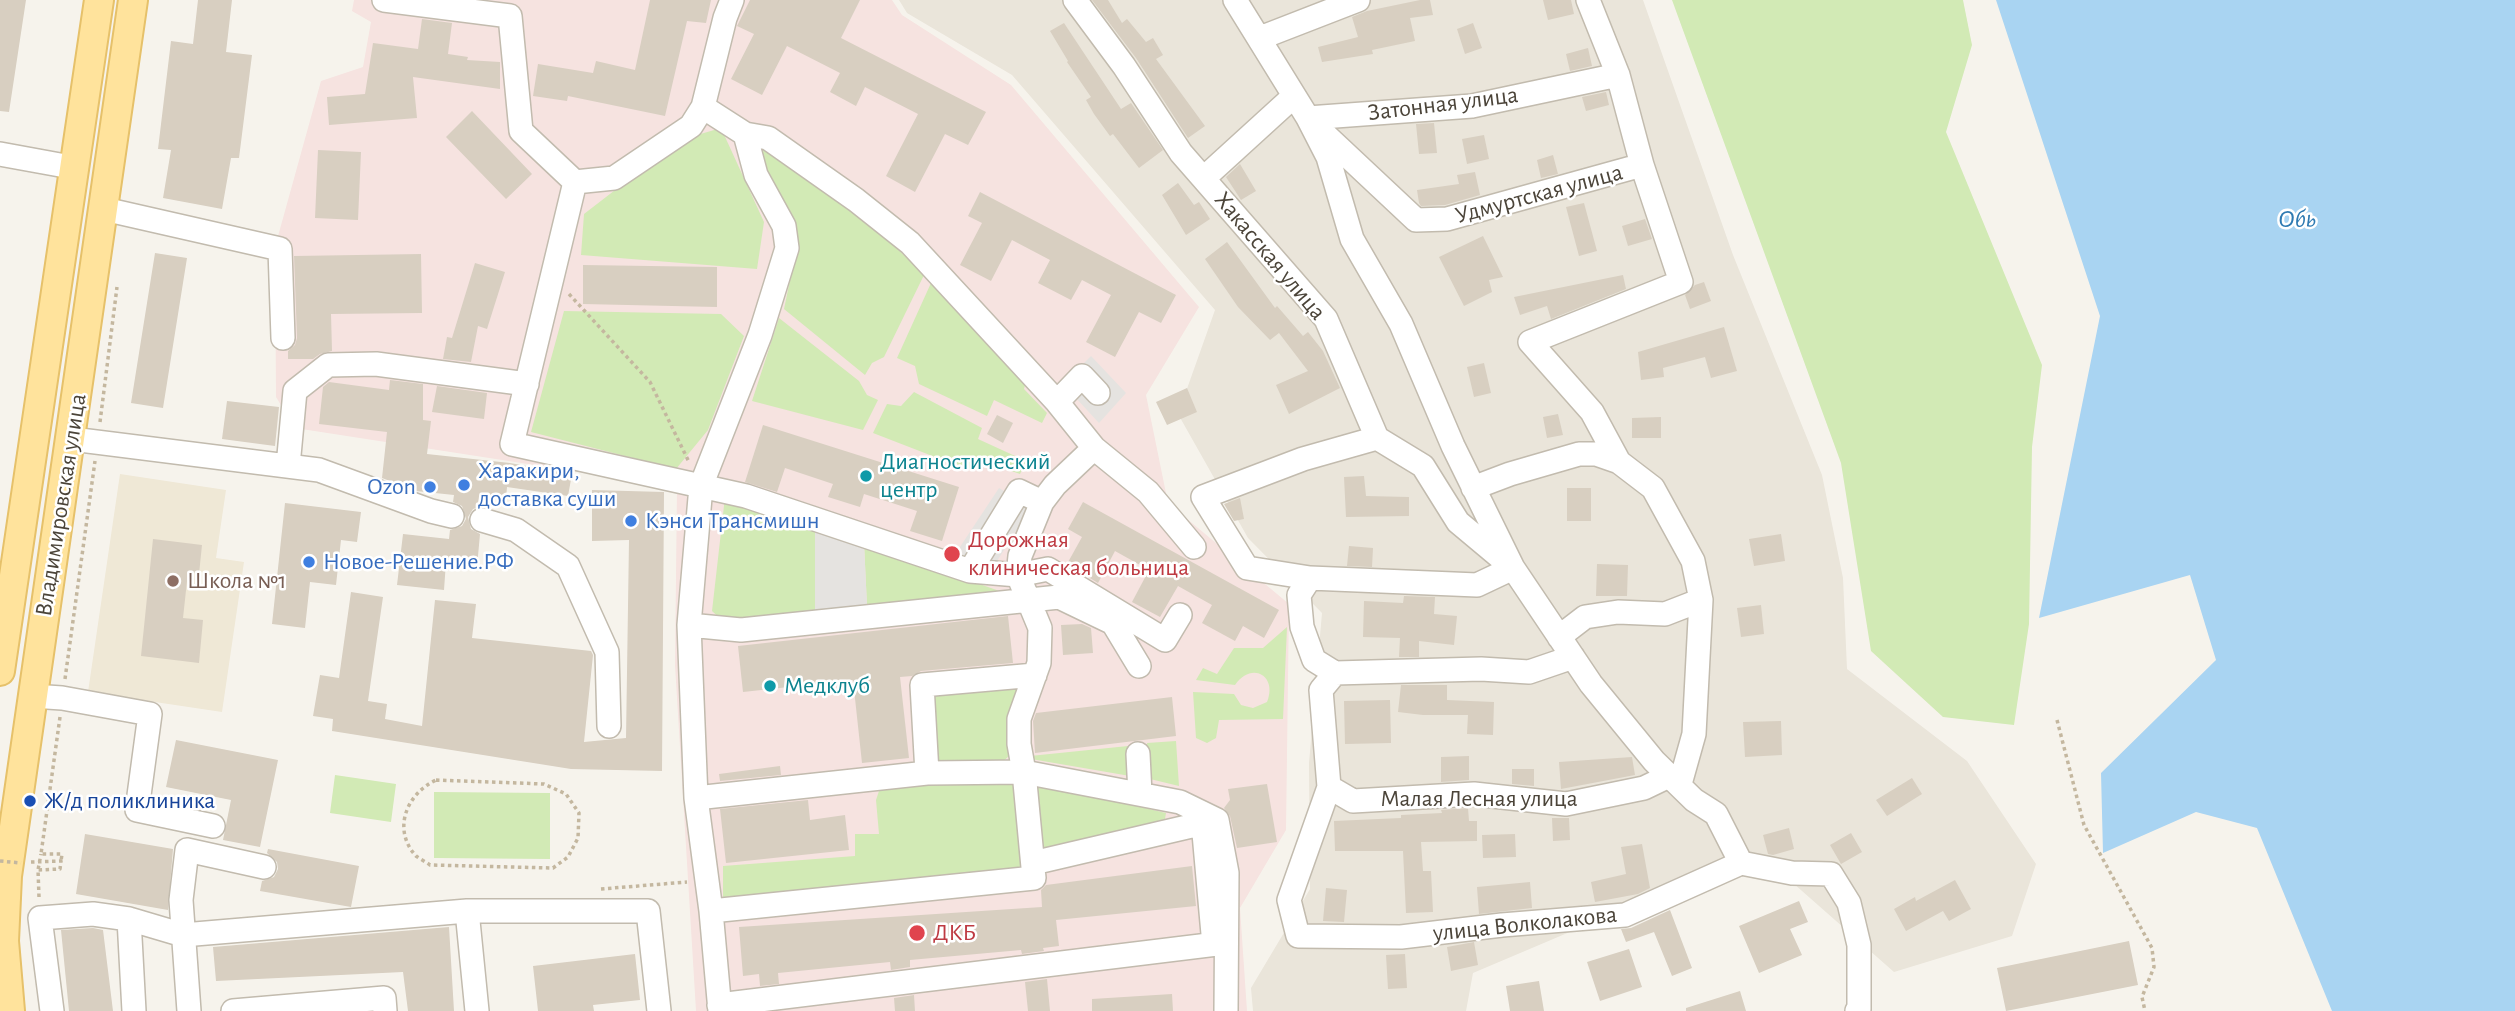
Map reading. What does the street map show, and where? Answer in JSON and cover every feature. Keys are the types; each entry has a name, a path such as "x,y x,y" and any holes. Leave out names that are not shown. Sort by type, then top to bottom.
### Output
{"main road":[{"name":"Владимировская улица","path":"0,670 99,0"},
{"name":"Владимировская улица","path":"10,1011 4,941 7,876 33,696 85,441 104,209 133,0"}],"street":[{"path":"384,0 510,16 521,131 575,182 614,178 691,125 704,107 725,18 733,0"},
{"name":"Хакасская улица","path":"1075,0 1124,66 1181,153 1326,319 1377,439"},
{"path":"1235,0 1308,118 1328,157 1352,239 1401,324 1453,446 1513,568 1591,684 1654,761 1694,800 1716,814 1741,863 1792,873 1831,874 1849,903 1859,945 1858,1010"},
{"path":"1260,38 1358,0"},
{"path":"1588,0 1618,75 1642,165 1681,282 1530,342 1592,412 1619,462"},
{"name":"Затонная улица","path":"1308,118 1472,106 1618,75"},
{"path":"1204,178 1294,96"},
{"path":"704,107 745,134 768,138 856,200 910,243 1057,402 1094,447 1147,492 1194,547"},
{"name":"Удмуртская улица","path":"1308,118 1416,220 1447,219 1642,165"},
{"path":"745,134 757,175 784,226 786,248 760,335 701,486 689,625 696,798 720,1008 1225,943"},
{"path":"0,154 60,165"},
{"path":"575,182 512,444 746,496 970,571 1018,575 1048,569 1165,640 1180,615"},
{"path":"104,209 280,249 283,338"},
{"path":"288,466 295,391 328,365 376,364 527,384"},
{"path":"1057,402 1083,376 1098,393"},
{"path":"1377,439 1423,466 1458,522 1513,568 1477,585 1310,578 1247,568 1203,497 1303,459 1377,439"},
{"path":"85,441 319,470 431,511 452,516"},
{"path":"711,911 1034,878 1024,772 1018,744 1019,719 1039,663 1040,628 1018,575 1020,556 1042,502 1055,485 1094,447"},
{"path":"1473,488 1510,474 1580,454 1596,454 1619,462 1653,488 1693,561 1701,600 1694,734 1675,780"},
{"path":"970,571 1019,491 1042,502"},
{"path":"482,520 516,530 568,566 607,652 610,726"},
{"path":"1310,578 1298,595 1302,626 1314,660 1335,673 1481,669 1529,672 1573,657"},
{"path":"689,625 741,630 1059,597 1113,623 1139,666"},
{"path":"1559,637 1586,617 1618,612 1665,614 1701,600"},
{"path":"1329,787 1321,690 1335,673"},
{"path":"928,773 922,685 1035,675"},
{"path":"33,696 62,698 150,714 137,810 213,826"},
{"path":"1138,754 1140,794"},
{"path":"696,798 928,773 1024,772 1180,802 1210,821 1227,873 1226,1011"},
{"name":"Малая Лесная улица","path":"1329,787 1353,801 1474,794 1566,804 1675,780"},
{"name":"улица Волколакова","path":"1329,787 1289,900 1298,936 1401,937 1625,915 1741,863"},
{"path":"1033,863 1210,821"},
{"path":"189,1011 181,900 187,850 264,867"},
{"path":"467,911 477,1011"},
{"path":"52,1011 40,918 93,914 129,919 183,935 467,911 648,911 659,1011"},
{"path":"129,919 134,1011"},
{"path":"233,1011 384,998 385,1011"}],"path":[{"path":"553,277 650,382 701,486"},
{"path":"40,918 38,870 62,698 85,441"},
{"path":"2057,720 2084,825 2152,948 2154,967 2142,997 2145,1011"},
{"path":"436,780 544,784 566,794 579,813 578,838 568,857 553,868 430,866 416,856 405,838 406,808 422,787 436,780"},
{"path":"38,870 60,869 62,854 41,854"},
{"path":"0,861 61,861"},
{"path":"598,889 707,880"}],"shaded area":[{"name":"Дорожная клиническая больница","path":"354,0 892,0 902,15 1011,85 1199,307 1146,395 1168,503 1289,604 1286,830 1240,908 1247,1011 696,1011 675,665 677,487 295,428 276,397 275,247 321,81 363,67 371,22 352,11"},
{"path":"899,0 1643,0 1733,255 1822,475 1843,578 1847,669 1967,761 2036,864 2012,936 1894,972 1785,876 1709,873 1473,973 1466,1011 1253,1011 1251,988 1310,889 1309,763 1322,613 1248,538 1178,414 1215,310 1012,75 907,13"},
{"path":"1091,356 1126,393 1099,423 1063,384"},
{"name":"Школа №1","path":"120,474 226,490 216,558 244,562 222,712 88,692"},
{"path":"999,488 1031,507 992,569 956,553"},
{"path":"815,525 864,543 867,606 815,610"}],"green space":[{"path":"1672,0 1963,0 1972,45 1946,132 2042,365 2032,447 2029,624 2014,725 1943,717 1871,651 1841,463"},
{"path":"721,128 764,222 757,269 581,255 584,214 680,140"},
{"path":"765,147 868,220 924,275 884,357 872,363 865,375 784,309 797,246 758,152"},
{"path":"931,283 1026,382 1024,389 1047,413 1042,423 994,400 987,416 919,384 915,366 897,358"},
{"path":"564,311 721,314 744,336 708,430 676,469 531,432"},
{"path":"779,318 859,381 867,395 878,400 863,430 752,401"},
{"path":"914,392 982,428 978,439 1026,461 1020,474 980,460 975,470 873,433 887,404 901,406"},
{"path":"725,497 815,525 815,610 724,622 712,611"},
{"path":"864,543 1005,593 867,606"},
{"path":"1287,627 1283,719 1219,720 1216,738 1207,743 1196,738 1193,692 1234,694 1241,705 1253,708 1267,702 1269,693 1269,685 1261,674 1248,674 1235,685 1196,680 1203,668 1217,674 1234,648 1263,648"},
{"path":"1019,682 1009,756 998,766 937,763 931,695"},
{"path":"1176,741 1179,786 1150,779 1147,743"},
{"path":"1128,746 1130,776 1031,759 1030,756"},
{"path":"335,775 396,784 391,822 330,813"},
{"path":"1010,776 1020,785 1026,862 1017,875 723,899 723,866 855,856 855,834 879,834 876,800 880,788"},
{"path":"1042,784 1166,813 1165,819 1045,855 1037,848 1032,789"},
{"path":"434,792 550,793 550,859 434,858"}],"water":[{"name":"Обь","path":"1996,0 2515,0 2515,1011 2332,1011 2257,828 2196,812 2103,853 2101,773 2216,660 2190,575 2039,618 2100,316"}],"building":[{"path":"0,0 26,0 9,112 0,111"},
{"path":"198,0 232,0 226,52 252,55 239,158 231,158 222,209 163,198 171,150 158,149 171,41 193,44"},
{"path":"650,0 711,0 706,23 687,21 665,116 568,96 567,101 533,96 538,64 593,73 596,61 635,70"},
{"path":"750,0 860,0 841,38 986,112 968,145 945,134 915,192 886,176 918,114 865,87 856,106 830,92 840,73 787,46 762,95 731,79 754,34 737,26"},
{"path":"1092,0 1108,0 1122,23 1127,19 1146,42 1153,38 1163,55 1156,59 1205,126 1188,138 1136,58"},
{"path":"1430,0 1433,15 1410,18 1415,41 1372,50 1373,54 1322,62 1318,47 1358,37 1352,17 1367,11"},
{"path":"1543,0 1571,0 1574,14 1548,20"},
{"path":"422,19 452,23 448,54 468,57 467,60 500,62 500,89 413,77 417,118 329,125 327,97 365,94 373,43 418,49"},
{"path":"1064,23 1121,109 1131,103 1163,150 1139,168 1094,114 1086,100 1091,97 1050,31"},
{"path":"1473,23 1482,48 1465,54 1457,29"},
{"path":"1588,48 1592,66 1570,71 1566,54"},
{"path":"1606,92 1609,105 1586,111 1582,97"},
{"path":"472,111 532,174 506,199 446,137"},
{"path":"1434,123 1437,153 1419,154 1416,124"},
{"path":"1484,135 1489,159 1467,164 1462,139"},
{"path":"318,150 361,152 358,220 315,218"},
{"path":"1553,155 1558,174 1541,178 1537,160"},
{"path":"1240,164 1256,191 1241,200 1226,177"},
{"path":"1475,172 1480,195 1445,205 1421,206 1419,203 1417,190 1459,184 1457,175"},
{"path":"1178,183 1194,205 1199,202 1210,219 1186,235 1162,195"},
{"path":"980,192 1176,295 1161,323 1139,312 1115,357 1086,342 1111,295 1082,280 1071,300 1038,283 1050,260 1012,240 991,281 960,265 982,223 968,216"},
{"path":"1584,203 1597,251 1579,256 1566,207"},
{"path":"1645,219 1652,239 1628,246 1622,226"},
{"path":"1483,236 1503,277 1489,280 1492,292 1464,306 1439,257"},
{"path":"1227,242 1275,308 1277,306 1303,336 1308,332 1323,351 1340,388 1289,414 1276,385 1308,371 1279,333 1270,340 1238,307 1205,259"},
{"path":"155,253 187,258 163,408 131,403"},
{"path":"421,254 422,313 331,314 332,351 313,359 288,359 288,351 295,345 297,338 294,256"},
{"path":"475,263 505,272 487,329 478,326 471,362 443,359 447,337 452,338"},
{"path":"583,265 717,267 717,307 583,304"},
{"path":"1623,275 1626,289 1551,319 1547,306 1520,315 1514,297"},
{"path":"1704,282 1711,301 1690,309 1685,295 1695,285"},
{"path":"1724,327 1737,371 1711,378 1705,357 1663,368 1664,377 1641,380 1638,352"},
{"path":"1484,363 1491,393 1474,397 1467,367"},
{"path":"390,380 423,384 423,420 431,421 427,454 510,463 572,474 568,496 507,487 506,498 484,495 483,506 473,509 468,517 471,529 480,534 477,567 446,562 444,590 397,585 403,534 449,539 450,530 462,526 466,519 462,506 453,502 454,495 416,491 382,478 387,432 319,424 323,387 329,382 389,390"},
{"path":"437,386 487,393 484,419 432,412"},
{"path":"1187,388 1197,412 1167,425 1156,402"},
{"path":"227,401 279,407 275,446 222,439"},
{"path":"1558,414 1563,435 1547,438 1543,417"},
{"path":"997,415 1013,423 1003,443 987,434"},
{"path":"1661,417 1661,438 1632,438 1632,418"},
{"name":"Диагностический центр","path":"763,425 959,487 942,541 910,531 917,511 864,494 860,507 828,497 833,484 785,468 777,492 745,482"},
{"path":"1364,476 1366,496 1409,497 1409,516 1346,517 1344,477"},
{"path":"1567,488 1591,488 1591,521 1567,521"},
{"path":"592,490 664,492 662,771 571,769 332,731 333,719 313,716 320,675 339,678 351,592 383,597 368,701 387,704 385,719 422,726 435,600 476,604 472,638 591,651 593,655 584,742 626,738 629,540 592,541"},
{"path":"1240,498 1244,519 1234,521 1224,504"},
{"path":"1083,502 1279,610 1264,638 1243,626 1235,641 1202,623 1212,605 1178,586 1160,617 1132,602 1149,570 1115,551 1098,583 1067,564 1082,537 1068,529"},
{"name":"Новое-Решение.РФ","path":"285,503 361,512 357,542 341,540 336,585 310,582 305,628 272,624"},
{"path":"1781,534 1785,561 1754,566 1749,539"},
{"path":"153,539 202,545 199,574 188,572 183,618 203,620 199,663 141,656"},
{"path":"1349,546 1373,548 1372,567 1347,566"},
{"path":"1597,564 1628,565 1627,596 1596,596"},
{"path":"1404,596 1435,597 1434,614 1457,616 1454,645 1419,641 1419,657 1399,657 1400,638 1363,637 1364,601 1403,603"},
{"path":"1761,605 1764,634 1741,637 1737,608"},
{"name":"Медклуб","path":"1008,616 1013,663 921,671 912,676 900,677 909,758 862,763 853,680 743,692 738,646"},
{"path":"1082,624 1091,628 1093,653 1063,655 1061,625"},
{"path":"1401,685 1447,685 1447,700 1494,702 1493,735 1467,734 1468,715 1398,712"},
{"path":"1172,697 1176,736 1035,753 1033,721 1036,713"},
{"path":"1390,700 1391,743 1345,744 1344,701"},
{"path":"1781,721 1782,755 1745,757 1743,722"},
{"path":"176,740 278,760 260,847 223,840 231,800 166,787"},
{"path":"1469,756 1469,780 1441,782 1441,757"},
{"path":"1632,757 1635,775 1561,789 1559,762"},
{"path":"780,766 781,775 720,781 719,774"},
{"path":"1512,769 1534,769 1534,786 1512,784"},
{"path":"1912,778 1922,794 1887,816 1876,800"},
{"path":"1267,784 1277,842 1237,848 1230,816 1224,808 1230,800 1228,789"},
{"path":"808,800 810,820 845,815 849,850 726,863 720,809"},
{"path":"1468,808 1469,821 1477,821 1477,841 1421,842 1423,871 1431,871 1433,912 1406,913 1403,851 1335,851 1334,821 1401,818 1401,815 1442,813 1441,810"},
{"path":"1552,818 1569,818 1570,840 1553,841"},
{"path":"1789,828 1794,849 1768,854 1763,835"},
{"path":"1851,833 1862,852 1841,864 1830,845"},
{"path":"85,834 173,849 168,910 76,894"},
{"path":"1515,834 1516,857 1483,858 1482,835"},
{"path":"1642,844 1650,888 1638,894 1595,902 1591,882 1626,874 1621,847"},
{"path":"268,849 359,866 351,907 260,891 262,881 274,877 278,869 277,862 267,853"},
{"path":"1192,866 1196,906 1056,920 1059,946 1043,948 1044,951 1022,954 1021,950 910,960 910,967 891,970 890,962 778,973 779,984 760,986 759,974 743,976 739,927 1042,907 1041,890 1046,885"},
{"path":"1955,880 1971,909 1949,921 1943,911 1906,931 1894,909 1915,897 1916,901"},
{"path":"1530,882 1532,908 1479,914 1477,887"},
{"path":"1326,888 1347,890 1344,922 1323,921"},
{"path":"1799,901 1808,922 1790,929 1802,955 1759,973 1739,926"},
{"path":"1670,910 1692,968 1672,976 1654,932 1626,942 1621,929 1631,928"},
{"path":"449,927 454,1011 408,1011 403,972 216,981 213,947"},
{"path":"61,930 103,930 113,1011 69,1011"},
{"path":"2129,941 2138,985 2006,1011 1997,968"},
{"path":"1474,942 1478,965 1451,971 1447,947"},
{"path":"1629,949 1642,987 1600,1001 1587,962"},
{"path":"635,954 640,1000 593,1005 594,1011 538,1011 533,966"},
{"path":"1405,954 1407,988 1388,989 1386,955"},
{"path":"1047,979 1050,1011 1028,1011 1025,982"},
{"path":"1539,981 1544,1011 1510,1011 1506,986"},
{"path":"1740,991 1746,1011 1686,1011 1686,1008"},
{"path":"1172,994 1173,1011 1092,1011 1092,999"},
{"path":"914,995 915,1011 895,1011 894,998"}],"place":[{"name":"Диагностический центр","path":"866,476"},
{"name":"Харакири, доставка суши","path":"464,485"},
{"name":"Ozon","path":"430,487"},
{"name":"Кэнси Трансмишн","path":"631,521"},
{"name":"Дорожная клиническая больница","path":"952,554"},
{"name":"Новое-Решение.РФ","path":"309,562"},
{"name":"Школа №1","path":"173,581"},
{"name":"Медклуб","path":"770,686"},
{"name":"Ж/д поликлиника","path":"30,801"},
{"name":"ДКБ","path":"917,933"}]}
